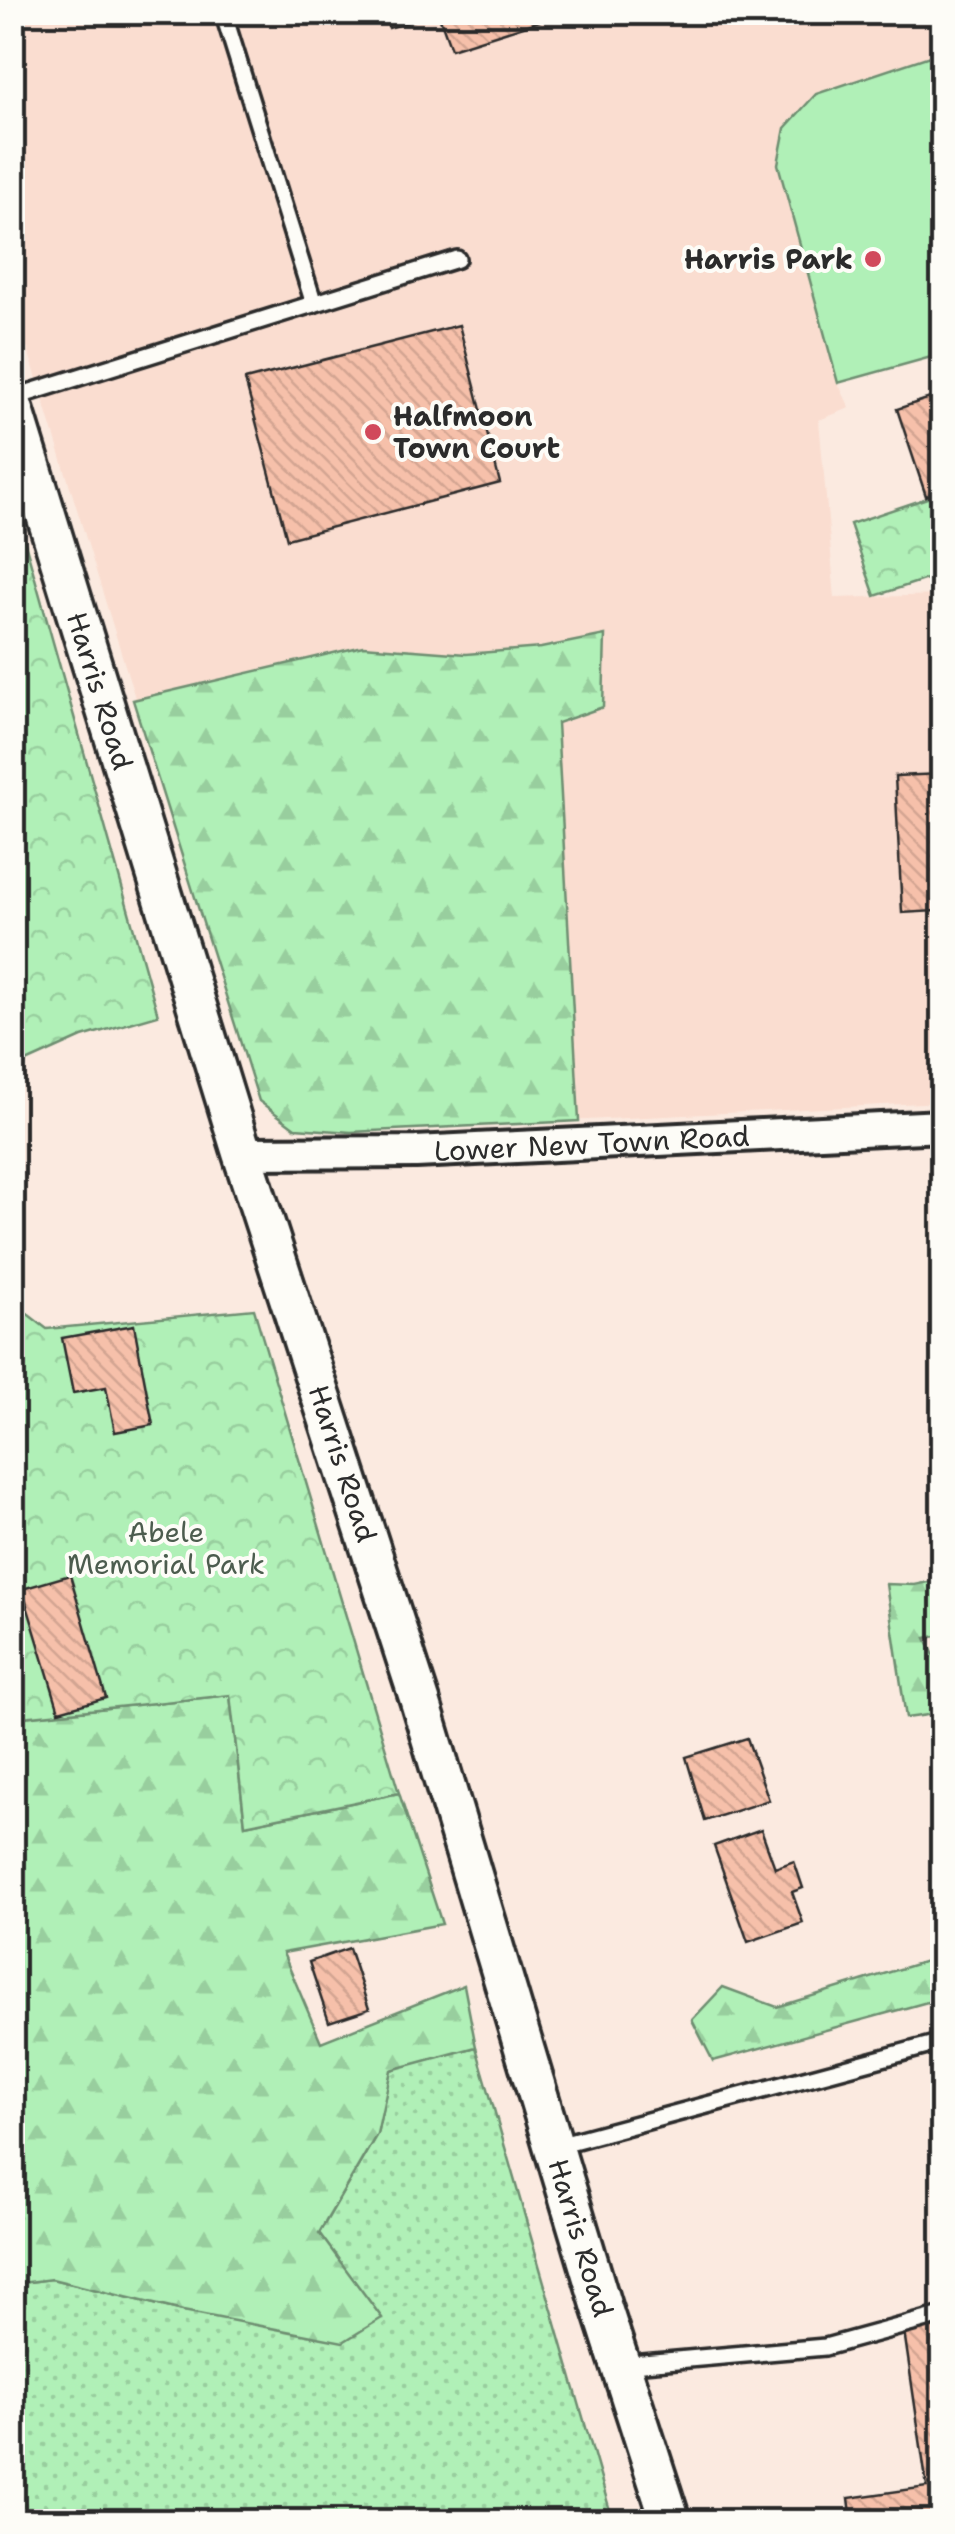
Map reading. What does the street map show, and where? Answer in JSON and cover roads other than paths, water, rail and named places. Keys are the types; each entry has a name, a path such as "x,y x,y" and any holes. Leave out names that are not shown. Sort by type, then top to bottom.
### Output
{"street":[{"name":"Harris Road","path":"12,401 242,1153 420,1701 620,2364 672,2522"},
{"name":"Lower New Town Road","path":"242,1153 416,1152 942,1126"}],"lane":[{"path":"223,12 314,304"},
{"path":"12,401 458,260"},
{"path":"554,2146 942,2042"},
{"path":"620,2364 825,2347 942,2315"}],"place":[{"name":"Harris Park","path":"873,259"},
{"name":"Halfmoon Town Court","path":"373,432"}],"park label":[{"name":"Abele Memorial Park","path":"166,1548"}]}
